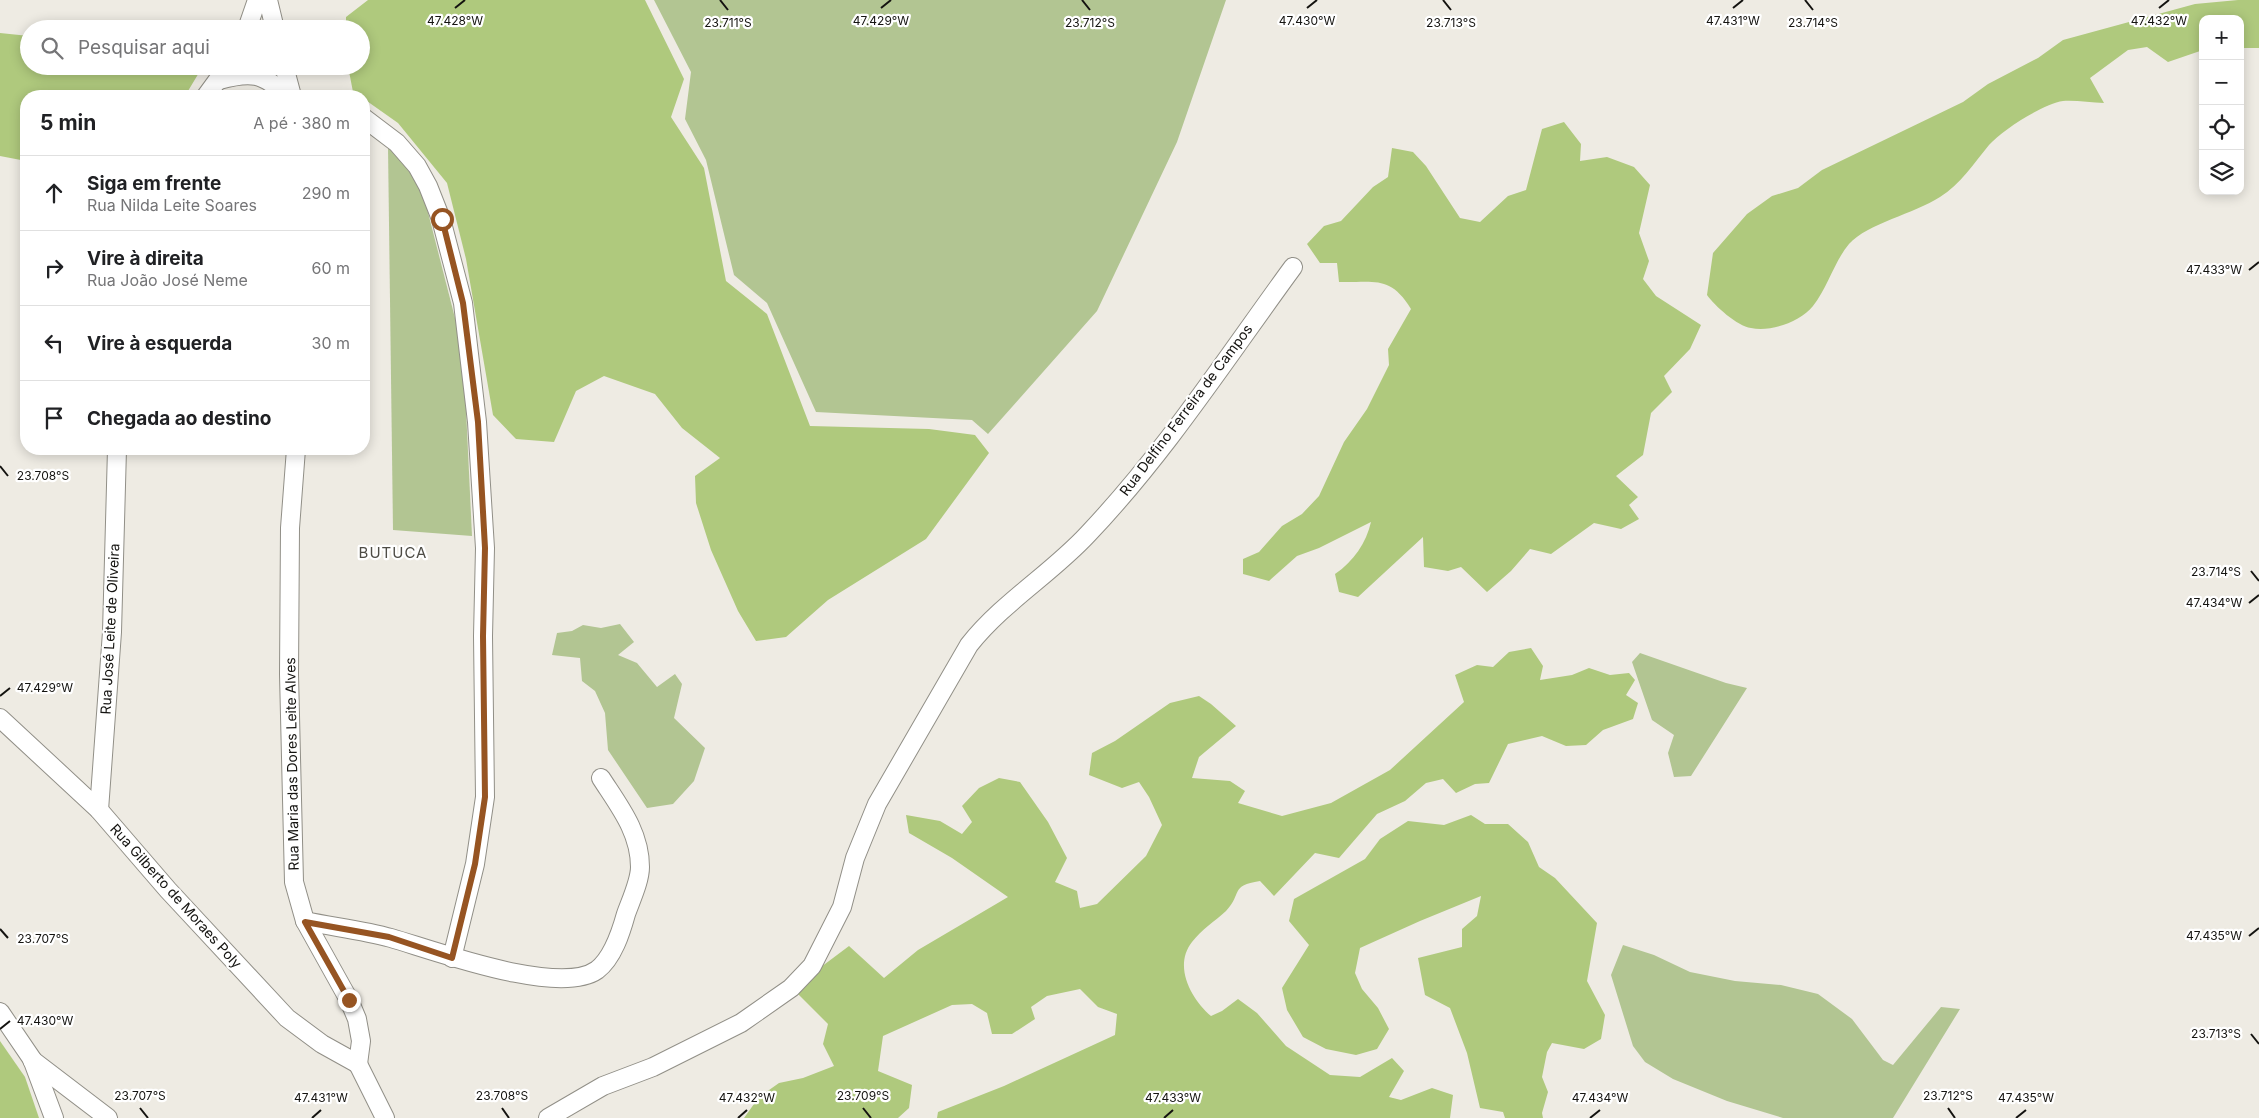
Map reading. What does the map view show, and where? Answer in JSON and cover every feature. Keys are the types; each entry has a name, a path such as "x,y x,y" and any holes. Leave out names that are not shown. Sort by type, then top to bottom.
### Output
{"street":[{"path":"249,20 257,0"},
{"path":"268,0 273,20"},
{"path":"210,90 222,75"},
{"path":"252,75 282,90"},
{"path":"286,75 289,90"},
{"path":"370,123 397,143 417,166 442,219 463,303 478,422 485,548 483,636 485,797 475,864 452,958"},
{"name":"Rua Delfino Ferreira de Campos","path":"548,1118 603,1086 653,1068 741,1023 791,988 812,966 842,907 855,858 877,804 970,645 984,627 1010,602 1087,535 1122,495 1156,454 1293,267"},
{"name":"Rua José Leite de Oliveira","path":"99,810 112,632 117,455"},
{"name":"Rua Maria das Dores Leite Alves","path":"296,455 290,528 289,684 294,882 305,922 349,1000 357,1019 361,1041 358,1064"},
{"name":"Rua Gilberto de Moraes Poly","path":"0,718 99,810 168,890 287,1018 322,1044 358,1064"},
{"path":"305,922 389,937 452,958 544,977 574,978 597,970 616,946 640,868 635,831 600,778"},
{"path":"0,1012 32,1059 54,1118"},
{"path":"32,1059 108,1118"},
{"path":"358,1064 385,1118"}],"green space":[{"path":"368,0 645,0 684,79 671,117 704,168 726,281 767,314 810,426 929,429 975,435 989,453 926,539 828,600 786,637 756,641 738,611 711,550 696,503 695,476 720,458 682,428 655,394 604,376 576,391 554,442 516,439 493,415 466,259 447,183 398,123 370,103 370,90 353,90 350,75 370,75 370,20 346,20 346,17"},
{"path":"654,0 1226,0 1177,142 1097,311 988,434 972,420 816,412 767,303 734,275 706,160 685,119 691,72"},
{"path":"2259,0 2259,48 2244,48 2244,15 2199,15 2199,51 2168,62 2147,47 2128,50 2090,78 2104,103 2063,101 2034,112 2013,125 1989,145 1966,173 1947,192 1917,209 1879,224 1849,244 1813,306 1801,317 1793,321 1776,327 1751,328 1739,324 1727,315 1707,295 1713,253 1747,214 1772,196 1798,188 1822,170 1963,102 1988,84 2038,58 2063,40 2195,4"},
{"path":"0,33 20,35 20,75 198,75 189,90 20,90 20,160 0,156"},
{"path":"1564,122 1581,144 1580,161 1607,157 1634,167 1650,185 1639,233 1649,261 1643,279 1656,296 1701,325 1690,349 1664,376 1672,392 1651,413 1643,455 1616,476 1638,497 1629,505 1639,519 1621,529 1594,523 1551,554 1530,549 1511,571 1487,592 1461,567 1448,571 1424,567 1423,537 1358,597 1339,592 1335,574 1358,551 1366,537 1371,522 1319,548 1297,556 1269,581 1243,574 1243,559 1259,552 1282,526 1302,514 1319,496 1344,442 1367,409 1389,365 1388,349 1411,309 1396,291 1381,283 1339,282 1337,263 1320,263 1307,244 1324,226 1341,221 1373,187 1388,177 1392,148 1413,152 1426,166 1460,218 1480,222 1508,196 1526,190 1542,129"},
{"path":"388,147 404,157 421,185 456,322 465,388 472,536 393,530"},
{"path":"620,624 634,642 618,655 637,663 657,687 675,674 682,684 674,718 705,748 694,781 673,804 647,808 608,750 605,713 595,691 582,681 580,658 552,655 557,633 572,631 583,625 601,628"},
{"path":"1531,648 1543,666 1540,680 1572,675 1589,668 1610,675 1629,673 1635,680 1626,695 1638,703 1633,719 1603,730 1586,745 1566,746 1542,736 1508,744 1489,783 1475,784 1456,793 1443,779 1426,783 1405,801 1377,814 1339,858 1315,853 1274,896 1260,881 1244,885 1240,888 1226,911 1192,942 1184,961 1184,971 1191,991 1197,1001 1211,1016 1222,1011 1238,999 1257,1013 1286,1046 1330,1075 1360,1077 1392,1058 1404,1071 1389,1097 1401,1100 1432,1088 1453,1095 1450,1118 937,1118 938,1112 1004,1086 1115,1035 1117,1014 1098,1007 1080,989 1047,996 1031,1007 1035,1019 1012,1034 992,1034 987,1013 972,1004 952,1005 883,1036 878,1071 912,1085 909,1108 898,1118 744,1118 759,1097 779,1083 803,1078 834,1066 823,1044 828,1024 797,993 817,970 849,946 884,978 918,950 1008,897 952,858 909,833 906,815 940,821 962,834 972,822 962,806 979,788 999,778 1020,782 1048,822 1067,858 1055,882 1077,891 1080,908 1097,904 1146,856 1162,825 1149,797 1139,782 1122,788 1089,775 1092,753 1115,741 1170,703 1199,696 1236,726 1199,757 1192,778 1230,781 1245,791 1238,803 1282,816 1331,803 1390,770 1464,702 1455,675 1477,665 1493,667 1509,652"},
{"path":"1640,653 1726,683 1747,688 1691,776 1674,777 1668,753 1674,735 1652,720 1632,662"},
{"path":"1471,815 1485,824 1508,824 1528,842 1539,867 1555,878 1597,923 1587,981 1605,1015 1601,1039 1584,1049 1552,1043 1547,1052 1542,1077 1548,1092 1542,1113 1543,1118 1505,1118 1503,1112 1480,1108 1467,1053 1450,1008 1425,995 1418,958 1462,947 1462,929 1477,916 1481,896 1360,948 1355,973 1362,989 1378,1008 1389,1029 1377,1049 1356,1055 1326,1049 1303,1037 1287,1010 1282,988 1309,945 1289,921 1294,899 1365,859 1380,839 1408,821 1444,825"},
{"path":"1623,945 1654,955 1690,972 1735,981 1781,985 1818,994 1852,1019 1883,1060 1893,1065 1941,1007 1960,1009 1893,1118 1783,1118 1727,1101 1673,1079 1645,1062 1633,1046 1611,975"},
{"path":"0,1041 25,1077 39,1118 0,1118"}],"district":[{"name":"BUTUCA","path":"393,553"}],"route":[{"path":"349,1000 305,922 389,937 452,958 475,864 485,797 483,636 485,548 478,422 463,303 442,219"}]}
